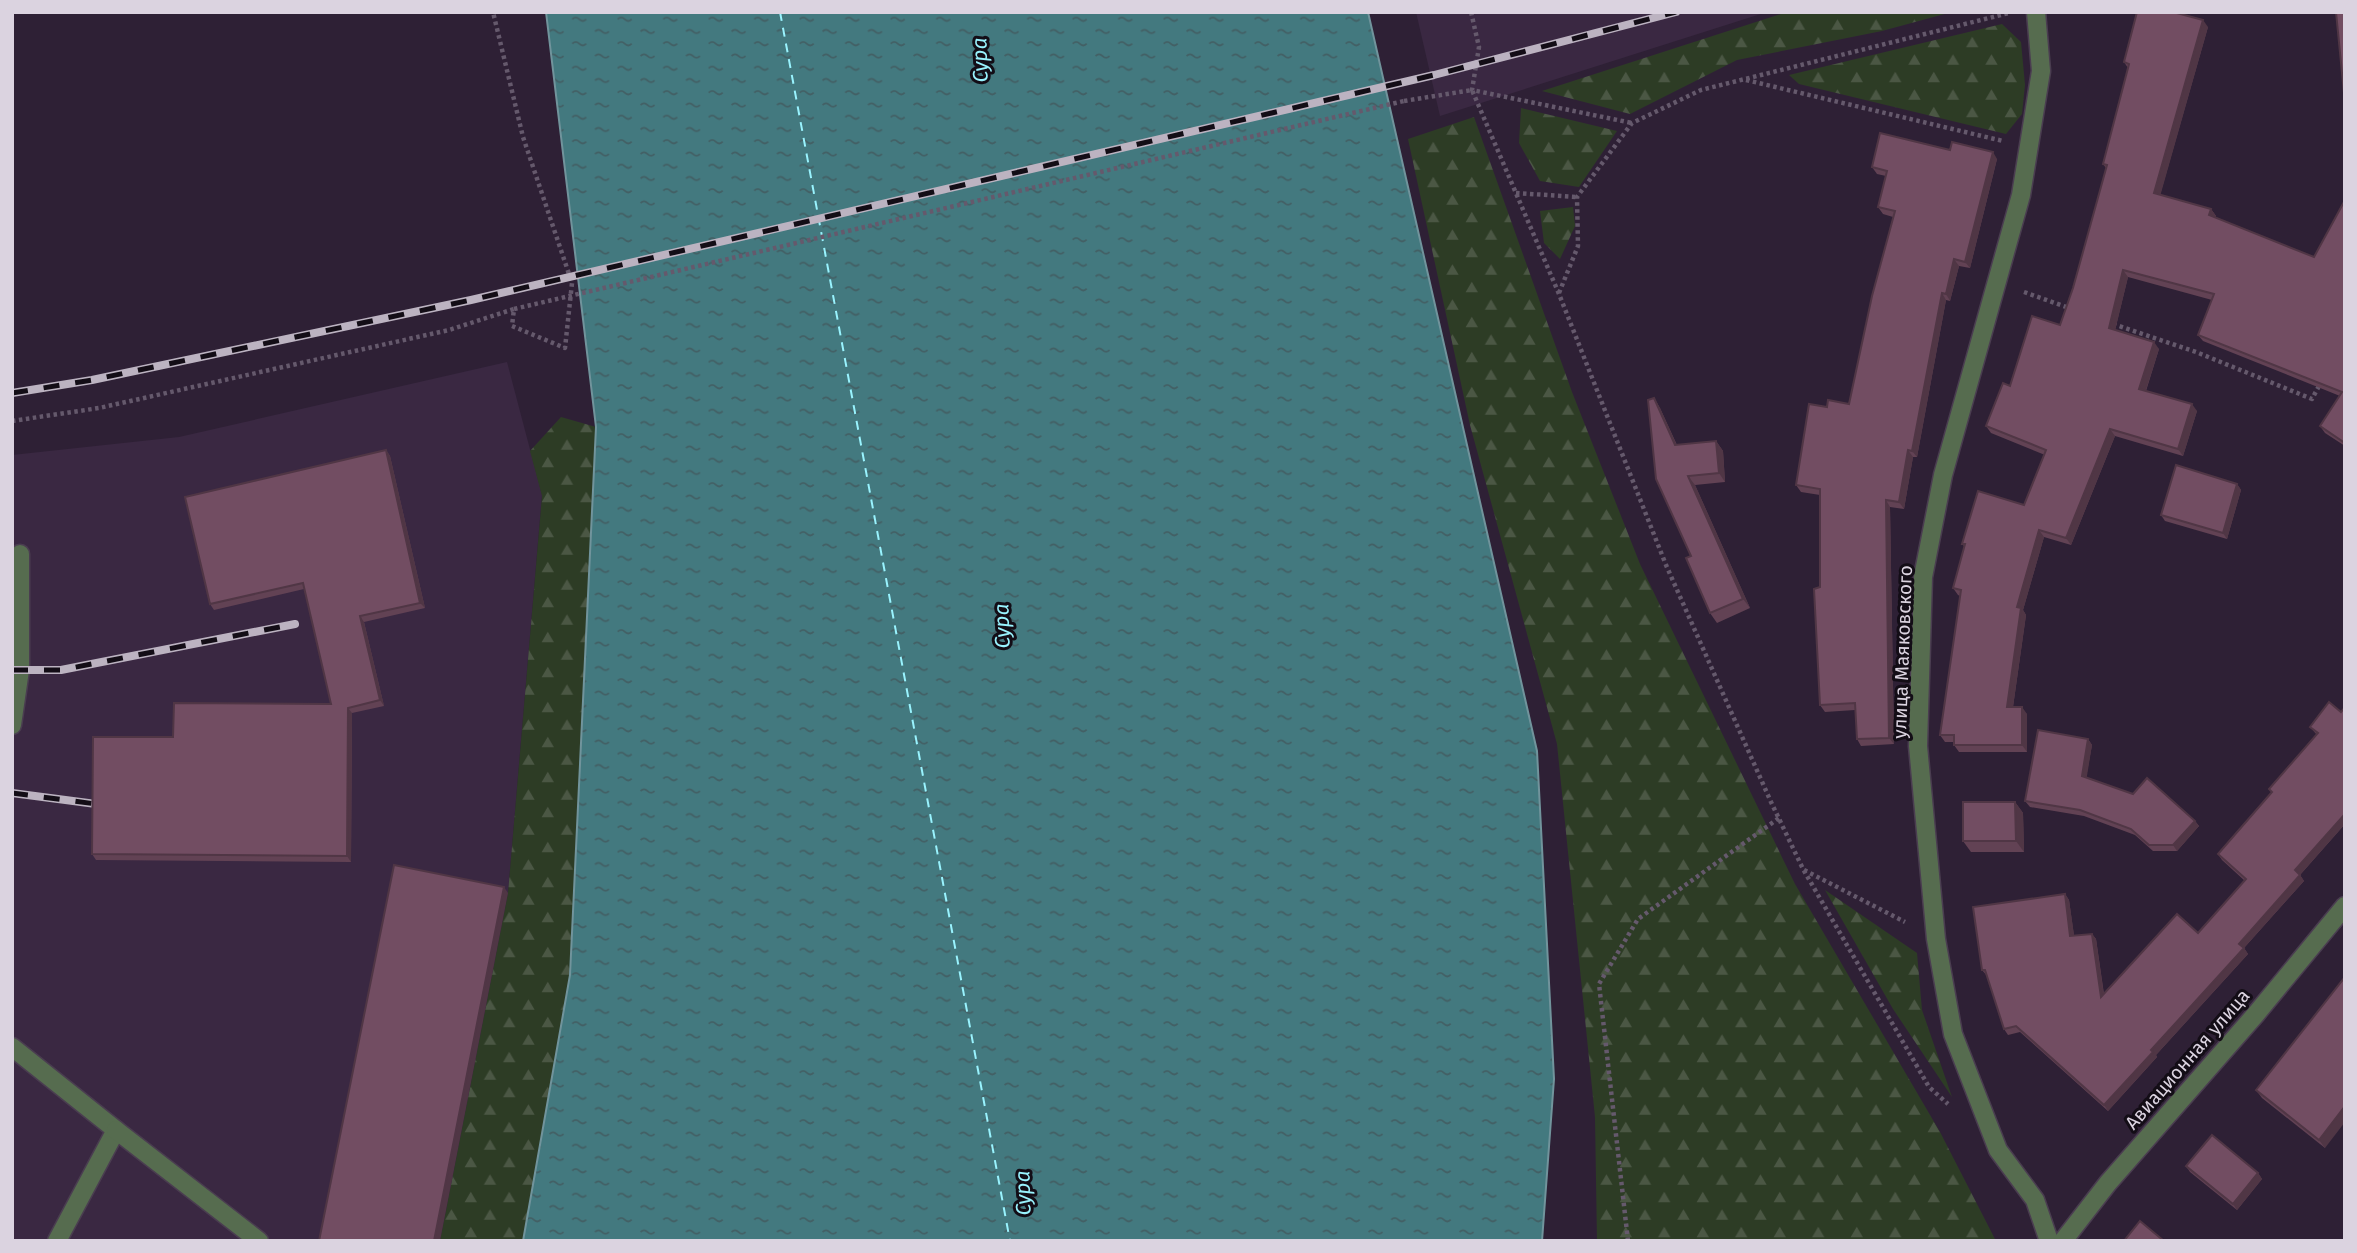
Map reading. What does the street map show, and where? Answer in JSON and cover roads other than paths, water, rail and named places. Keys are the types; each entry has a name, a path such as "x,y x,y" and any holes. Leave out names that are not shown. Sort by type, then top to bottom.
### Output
{"street":[{"name":"улица Маяковского","path":"2036,12 2041,71 2021,195 1943,475 1923,577 1918,746 1936,939 1952,1034 1998,1150 2035,1200 2049,1241"},
{"path":"12,725 20,670 20,554"},
{"name":"Авиационная улица","path":"2063,1241 2108,1182 2256,1013 2345,906"},
{"path":"12,1047 259,1241"},
{"path":"57,1241 116,1130"}],"water":[{"name":"Сура","path":"546,12 1368,12 1537,751 1554,1079 1542,1241 523,1241 570,975 596,427"}],"railway":[{"path":"12,393 92,380 471,300 1434,75 1676,12"},
{"path":"12,670 61,670 295,624"},
{"path":"12,793 96,804"}]}
